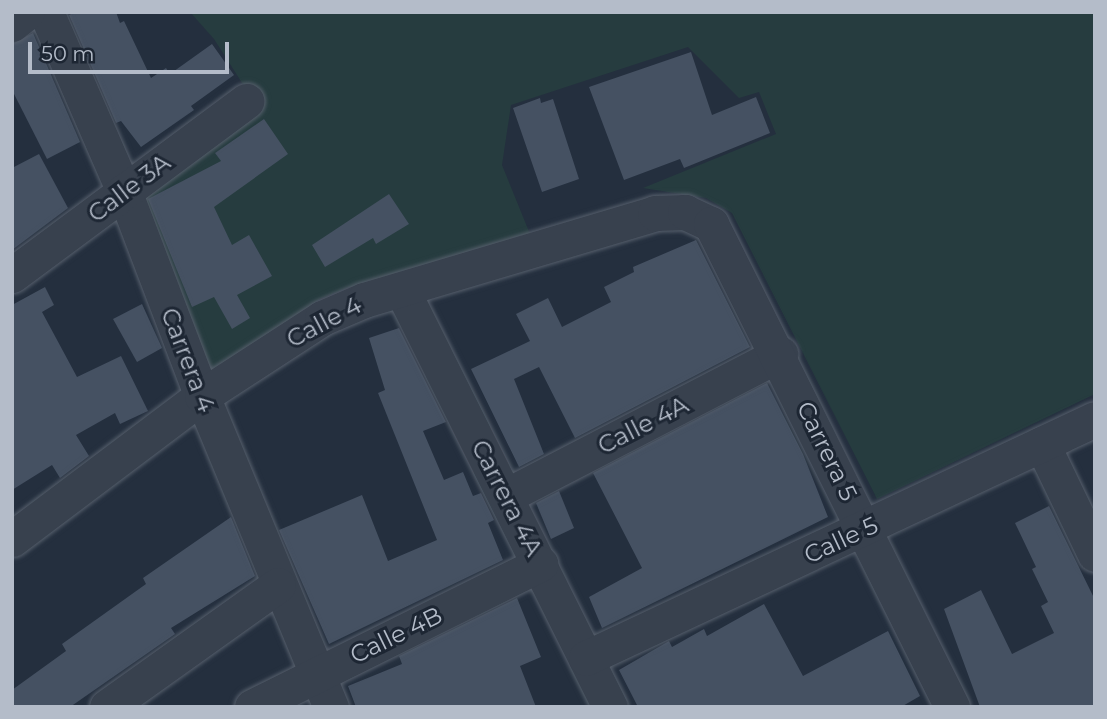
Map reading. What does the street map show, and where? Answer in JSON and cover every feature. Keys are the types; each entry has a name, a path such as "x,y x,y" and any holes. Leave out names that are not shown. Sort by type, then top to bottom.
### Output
{"street":[{"path":"12,23 27,12"},
{"name":"Carrera 4","path":"46,12 124,191 202,396 278,585 331,707"},
{"name":"Calle 3A","path":"12,275 246,101"},
{"name":"Calle 4","path":"12,539 202,396 322,318 364,300 655,213 685,212"},
{"name":"Carrera 5","path":"685,212 711,224 780,354 952,707"},
{"name":"Carrera 4A","path":"402,290 586,658 603,704"},
{"name":"Calle 4A","path":"506,496 780,354"},
{"name":"Calle 5","path":"586,658 1095,419"},
{"path":"1042,444 1095,554"},
{"name":"Calle 4B","path":"252,707 540,564"},
{"path":"107,707 278,585"}],"green space":[{"path":"190,12 1095,12 1095,394 877,499 732,213 706,198 643,188 776,134 759,92 739,98 688,47 511,105 502,165 534,244 347,288 320,299 210,374 137,198 258,108 214,39"}],"building":[{"path":"75,12 116,12 120,23 124,21 151,78 166,68 170,74 212,44 234,75 191,106 194,110 141,147 121,121 116,123 69,15"},
{"path":"33,33 80,142 47,159 12,90 12,44"},
{"path":"691,52 712,115 756,97 770,133 684,168 680,159 624,180 589,87"},
{"path":"540,98 541,103 553,99 579,179 542,192 513,108"},
{"path":"264,119 288,154 214,207 232,245 249,235 272,276 237,295 250,318 232,329 214,297 192,307 148,199 221,161 215,153"},
{"path":"39,154 68,208 12,250 12,168"},
{"path":"389,194 409,224 376,244 373,238 325,267 312,245"},
{"path":"696,240 750,347 575,438 539,367 514,379 544,454 519,467 471,369 530,341 516,314 548,298 562,327 611,302 604,287 634,272 633,267"},
{"path":"45,287 54,305 42,312 77,377 121,356 148,411 120,424 115,413 76,435 89,456 60,478 52,465 12,490 12,305"},
{"path":"142,304 162,348 137,362 113,319"},
{"path":"399,328 446,422 423,431 444,480 463,472 473,496 481,493 494,520 488,523 503,560 329,644 279,530 362,495 388,561 437,540 378,393 385,390 369,338"},
{"path":"767,383 803,454 828,517 602,628 589,597 642,568 593,473"},
{"path":"559,491 574,528 551,539 536,503"},
{"path":"1049,506 1095,600 1095,707 980,707 944,609 981,590 1012,654 1054,633 1041,606 1048,602 1032,569 1036,567 1015,523"},
{"path":"231,517 255,576 171,628 175,634 70,707 12,707 12,690 66,651 62,644 146,584 143,578"},
{"path":"517,598 541,657 520,666 536,707 356,707 348,686 402,664 399,656"},
{"path":"764,604 803,676 888,631 920,696 901,707 638,707 619,670 669,641 672,647 704,629 707,636"}]}
